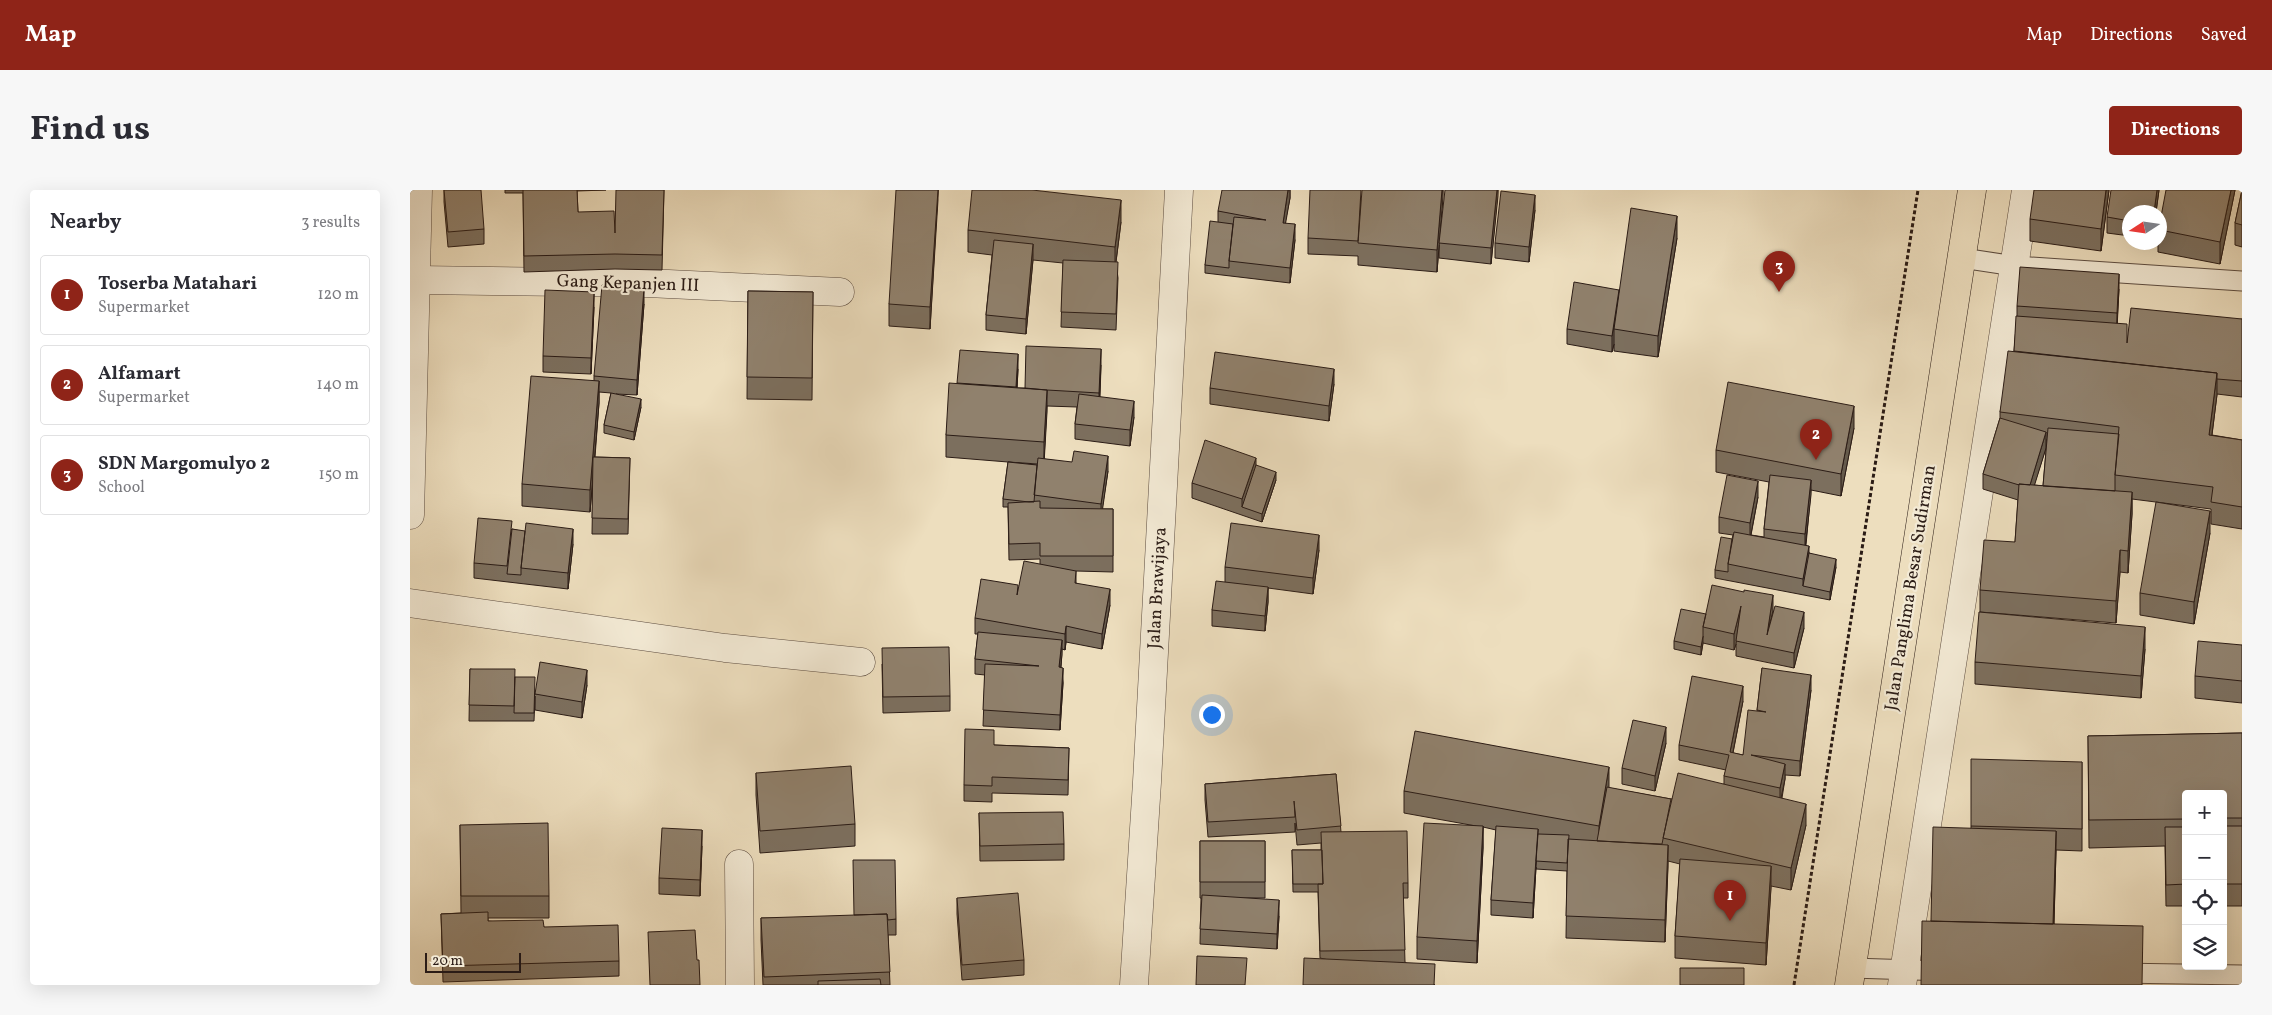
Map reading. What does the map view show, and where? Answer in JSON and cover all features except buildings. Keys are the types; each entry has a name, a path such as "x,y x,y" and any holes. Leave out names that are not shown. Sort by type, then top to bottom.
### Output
{"main road":[{"name":"Jalan Panglima Besar Sudirman","path":"1850,977 1972,190"}],"street":[{"path":"410,516 412,338 417,280 418,190"},
{"name":"Jalan Brawijaya","path":"1134,985 1147,782 1179,190"},
{"path":"1904,978 2026,190"},
{"name":"Gang Kepanjen III","path":"417,280 646,283 840,292"},
{"path":"410,604 725,648 862,662"},
{"path":"739,864 740,985"}],"lane":[{"path":"1962,258 2015,266 2242,281"},
{"path":"1850,977 1904,978 1964,972"},
{"path":"2103,973 2242,975"}],"path":[{"path":"1794,985 1918,190"}],"place":[{"name":"SDN Margomulyo 2","path":"1779,292"},
{"name":"Alfamart","path":"1816,460"},
{"name":"Toserba Matahari","path":"1730,921"}]}
